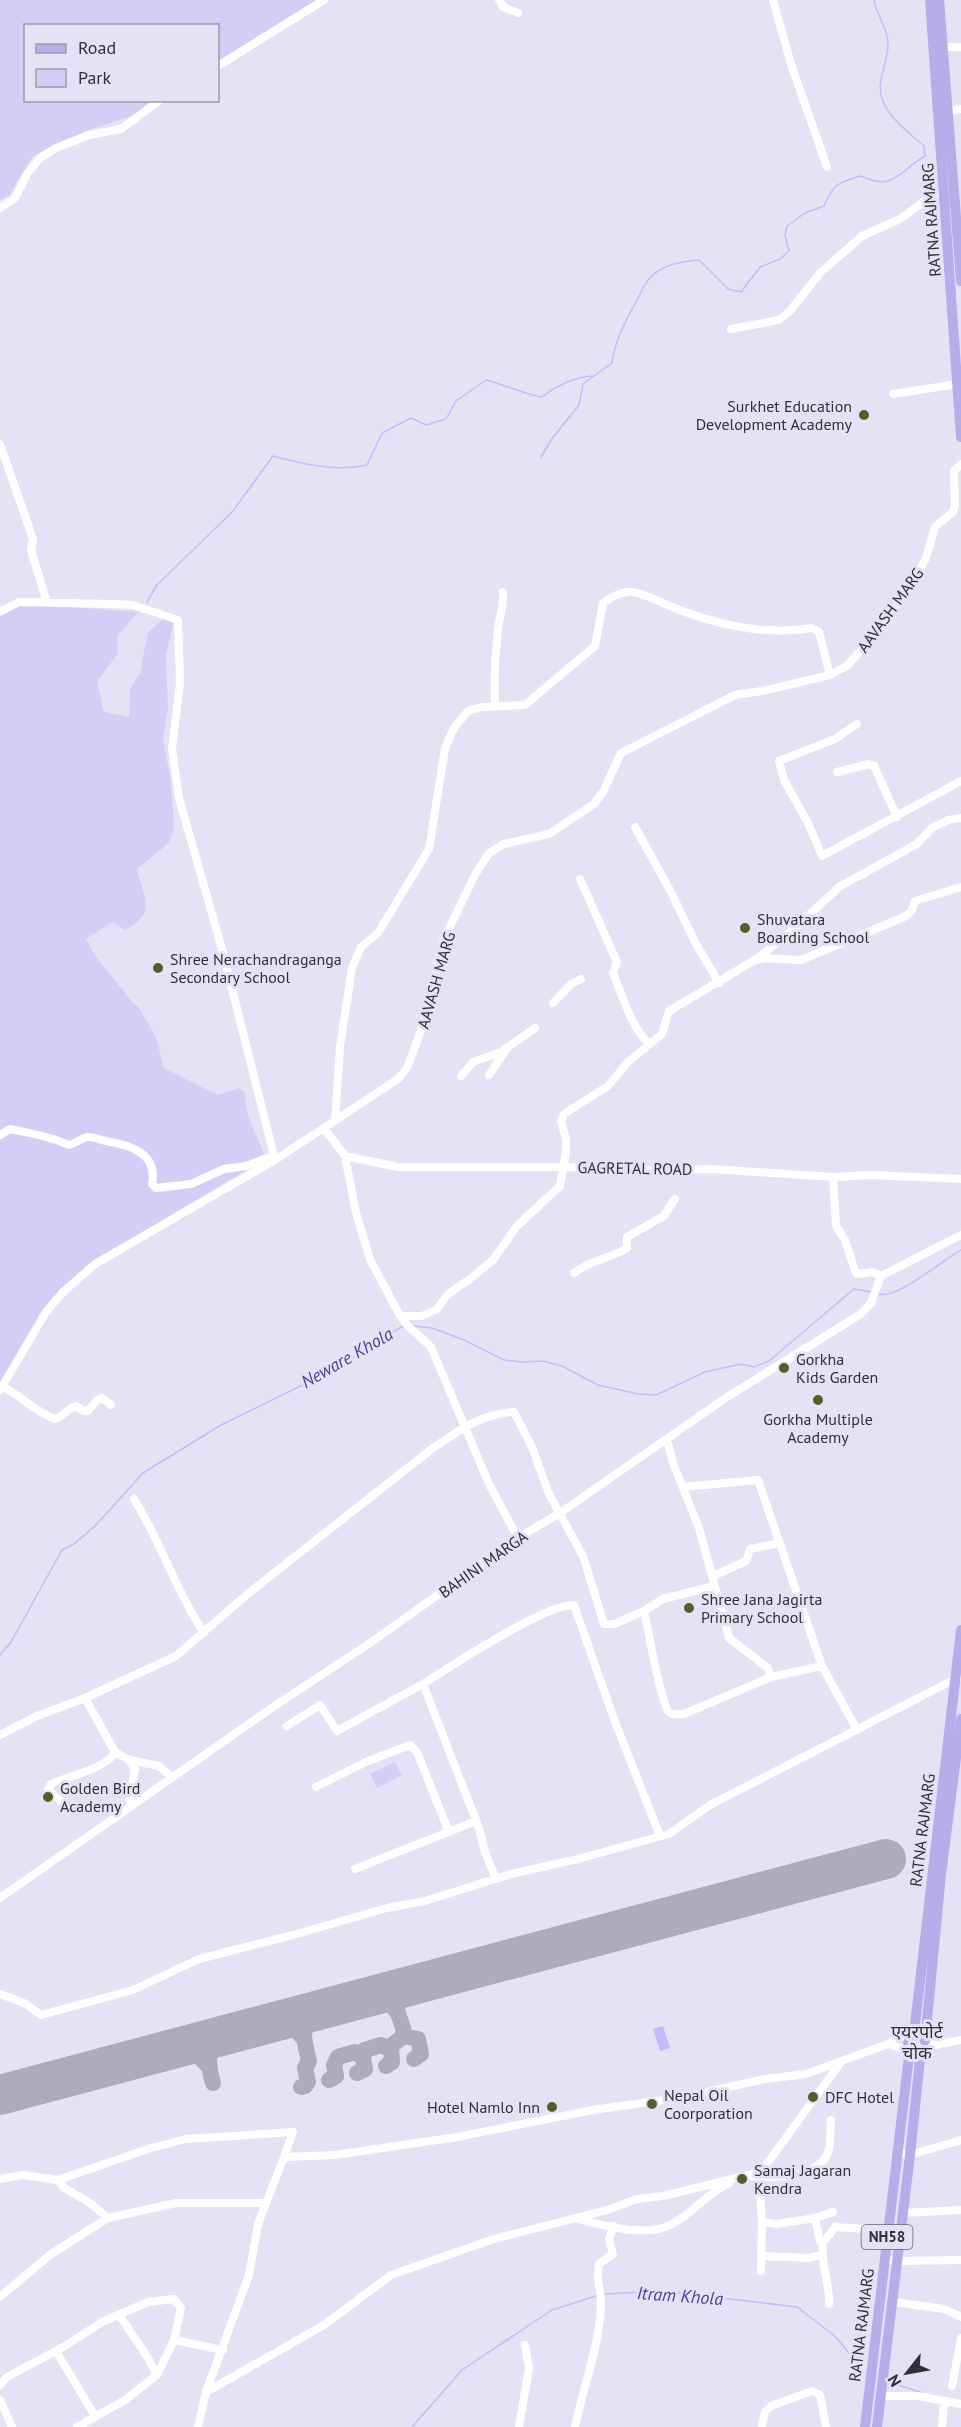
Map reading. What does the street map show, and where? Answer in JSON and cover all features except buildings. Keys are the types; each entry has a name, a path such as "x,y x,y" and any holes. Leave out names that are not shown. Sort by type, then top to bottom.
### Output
{"main road":[{"name":"RATNA RAJMARG","path":"930,0 961,437"},
{"name":"RATNA RAJMARG","path":"939,0 961,281"},
{"name":"RATNA RAJMARG","path":"878,2423 910,2155 917,2041 958,1678 961,1630"},
{"name":"RATNA RAJMARG","path":"865,2422 897,2153 957,1785 961,1719"},
{"path":"875,2339 889,2341"},
{"path":"865,2422 878,2423"}],"street":[{"path":"219,65 324,0"},
{"path":"499,0 503,7 518,13"},
{"path":"773,0 790,64 827,167"},
{"path":"943,47 961,47"},
{"path":"0,208 15,198 27,174 40,158 56,148 89,135 121,129 157,102"},
{"path":"947,111 961,109"},
{"path":"731,329 779,320 790,311 820,273 862,236 900,219 922,203 932,191 944,194"},
{"path":"893,394 958,384"},
{"path":"0,444 33,538 31,550 47,603"},
{"name":"AAVASH MARG","path":"1,1388 46,1312 62,1293 95,1263 274,1160 388,1087 407,1068 422,1028 443,941 475,875 492,849 549,834 594,804 603,792 621,753 735,695 830,675 847,666 859,654 913,583 926,558 935,527 953,512 955,505 954,471 961,464"},
{"path":"495,707 495,663 498,626 504,609 503,592"},
{"path":"335,1121 340,1047 351,968 361,947 378,933 429,849 445,748 453,728 468,711 482,707 525,705 595,646 603,603 615,595 631,592 685,612 740,627 767,632 812,628 819,632 830,675"},
{"path":"0,612 19,602 133,605 178,620 180,683 172,749 179,798 222,949 274,1160 267,1158 246,1166 224,1169 191,1184 156,1188 152,1184 152,1166 138,1149 89,1136 69,1145 58,1139 10,1129 0,1135"},
{"path":"857,724 835,739 779,761 784,780 808,823 822,856 961,781"},
{"path":"837,772 869,764 874,766 897,817"},
{"path":"400,1316 422,1316 432,1313 448,1294 493,1260 517,1226 560,1186 566,1139 561,1121 564,1114 608,1086 649,1043 662,1034 669,1011 755,960 794,930 839,887 917,843 932,828 948,820 961,818"},
{"path":"635,827 719,983"},
{"path":"580,879 617,962 613,974 644,1039 649,1043"},
{"path":"755,960 764,958 801,960 904,917 911,912 915,901 961,887"},
{"path":"553,1003 571,984 581,979"},
{"path":"461,1077 473,1062 490,1057 507,1048 535,1028"},
{"path":"489,1075 507,1048"},
{"path":"324,1128 345,1155 363,1243 400,1316 431,1347 489,1484 518,1538"},
{"name":"GAGRETAL ROAD","path":"345,1155 409,1168 563,1167 669,1171 711,1169 833,1177 871,1175 961,1179"},
{"path":"833,1177 836,1226 845,1240 857,1274 873,1272 881,1276 961,1235"},
{"path":"574,1273 583,1266 627,1248 627,1238 664,1216 675,1199"},
{"name":"BAHINI MARGA","path":"0,1898 172,1777 379,1637 518,1538 560,1513 727,1396 861,1314 874,1296 881,1276"},
{"path":"1,1388 18,1394 34,1409 55,1419 64,1416 76,1406 88,1411 97,1400 102,1398 111,1405"},
{"path":"0,1735 176,1656 250,1592 433,1448 464,1428 489,1416 514,1412 532,1447 549,1494 584,1556 604,1624 614,1624 644,1611 663,1599 714,1586"},
{"path":"667,1438 673,1464 699,1528 729,1638 768,1668 771,1677"},
{"path":"683,1487 758,1480 822,1666 857,1730"},
{"path":"134,1499 150,1524 181,1596 204,1633"},
{"path":"713,1576 746,1561 750,1549 780,1543"},
{"path":"287,1726 320,1705 337,1731 536,1618 560,1606 574,1605 578,1610 614,1719 660,1836"},
{"path":"644,1611 662,1696 671,1713 684,1714 771,1677 822,1666"},
{"path":"0,1994 24,2003 41,2014 133,1990 199,1959 660,1836 680,1827 710,1804 958,1678"},
{"path":"423,1684 496,1879"},
{"path":"85,1698 115,1752 134,1764 136,1774 129,1798 131,1807"},
{"path":"316,1787 368,1761 410,1745 417,1752 449,1832"},
{"path":"61,1801 48,1790 51,1784 99,1766 113,1757 115,1752"},
{"path":"129,1760 159,1766 172,1777"},
{"path":"355,1869 476,1821"},
{"path":"284,2157 335,2155 457,2138 488,2130 573,2116 593,2110 684,2097 765,2079 806,2074 888,2044 900,2048 917,2041 936,2045 961,2040"},
{"path":"206,2392 324,2325 391,2275 494,2239 638,2199 663,2196 760,2172 841,2062"},
{"path":"575,2218 648,2232 672,2224 712,2192 726,2184 759,2177 782,2178 814,2169 829,2150 831,2120"},
{"path":"0,2179 23,2175 58,2180 151,2148 186,2139 293,2132 258,2224 249,2275 206,2392 198,2426"},
{"path":"897,2153 910,2155 961,2139"},
{"path":"759,2177 762,2222 761,2271"},
{"path":"58,2180 64,2188 90,2203 108,2218"},
{"path":"0,2297 51,2254 108,2218 176,2203 265,2203"},
{"path":"902,2213 961,2210"},
{"path":"762,2222 777,2224 815,2218 833,2212"},
{"path":"815,2218 820,2241 823,2243"},
{"path":"575,2427 602,2304 596,2279 599,2264 613,2254 609,2239 614,2226"},
{"path":"829,2304 828,2276 821,2255 823,2243 835,2228 864,2229 875,2237 887,2240"},
{"path":"761,2256 809,2258 821,2255"},
{"path":"885,2259 897,2261 961,2260"},
{"path":"0,2385 7,2377 56,2351 102,2322 148,2302 174,2299 181,2308 174,2340 157,2375 125,2400 77,2427"},
{"path":"893,2302 944,2309 961,2318"},
{"path":"120,2316 157,2375"},
{"path":"952,2386 961,2338"},
{"path":"174,2340 223,2350"},
{"path":"519,2427 530,2368 525,2345"},
{"path":"56,2351 95,2416"},
{"path":"762,2427 767,2409 812,2391 820,2395 826,2427"},
{"path":"883,2396 918,2396 961,2404"},
{"path":"0,2400 12,2427"},
{"path":"942,2427 944,2402"}],"green space":[{"path":"0,0 317,0 219,60 219,24 24,24 24,102 154,102 138,114 83,132 33,156 9,195 0,200"},
{"path":"19,606 59,606 138,612 117,637 118,653 97,682 104,712 129,717 130,689 140,673 148,632 164,618 174,619 166,657 168,709 163,738 171,783 174,828 169,843 137,869 146,904 142,918 125,930 112,922 86,939 96,957 133,1003 138,1006 156,1037 164,1068 217,1095 239,1088 244,1092 248,1116 266,1158 168,1217 52,1299 39,1314 34,1337 0,1382 0,615"},
{"path":"395,1762 402,1775 377,1788 370,1774"}],"shaded area":[{"path":"663,2026 670,2048 660,2051 653,2029"}],"waterway":[{"path":"541,457 551,440 579,405 583,384 612,363 615,347 624,324 644,285 661,269 674,264 699,260 728,289 741,292 760,267 780,259 789,251 785,235 787,226 805,213 824,206 830,193 838,185 861,176 881,182 889,181 925,156 924,146 893,118 883,100 880,90 888,44 874,0"},
{"path":"147,602 157,585 233,511 273,456 332,467 367,465 382,433 411,418 426,425 446,419 456,401 486,380 541,397 568,382 594,376"},
{"name":"Neware Khola","path":"879,1294 887,1294 908,1285 961,1250"},
{"name":"Neware Khola","path":"414,1326 432,1328 464,1340 504,1360 543,1361 562,1366 598,1385 638,1394 656,1395 705,1372 741,1364 754,1367 769,1361 854,1289 871,1292"},
{"name":"Neware Khola","path":"0,1655 11,1642 62,1550 74,1544 95,1526 143,1473 221,1425 329,1372 364,1352 375,1341 404,1326"},
{"name":"Itram Khola","path":"603,2294 662,2291 797,2307 836,2337 860,2367"},
{"name":"Itram Khola","path":"412,2427 462,2370 552,2310 599,2295"},
{"name":"Itram Khola","path":"898,2385 923,2393"}],"taxiway":[{"path":"386,2066 392,2062 391,2047 402,2037 403,2031 397,2008 399,2001 404,1993 414,1985"},
{"path":"371,1996 386,1999 398,2013"},
{"path":"301,2087 308,2082 305,2068 309,2061 304,2039 305,2026 320,2010"},
{"path":"273,2023 293,2027 304,2039"},
{"path":"403,2032 408,2037 418,2039 421,2054 414,2059"},
{"path":"213,2083 209,2067 210,2056 215,2046 226,2035"},
{"path":"357,2073 365,2069 363,2058 365,2050 381,2045 390,2049"},
{"path":"181,2047 197,2054 208,2066"},
{"path":"329,2080 336,2076 334,2065 338,2057 355,2052 363,2058"}],"runway":[{"path":"0,2095 886,1859"}],"place":[{"name":"Surkhet Education Development Academy","path":"864,415"},
{"name":"Shuvatara Boarding School","path":"745,928"},
{"name":"Shree Nerachandraganga Secondary School","path":"158,968"},
{"name":"Gorkha Kids Garden","path":"784,1368"},
{"name":"Gorkha Multiple Academy","path":"818,1400"},
{"name":"Shree Jana Jagirta Primary School","path":"689,1608"},
{"name":"Golden Bird Academy","path":"48,1797"},
{"name":"DFC Hotel","path":"813,2097"},
{"name":"Nepal Oil Coorporation","path":"652,2104"},
{"name":"Hotel Namlo Inn","path":"552,2107"},
{"name":"Samaj Jagaran Kendra","path":"742,2179"}],"district":[{"name":"एयरपोर्ट चोक","path":"917,2042"}]}
